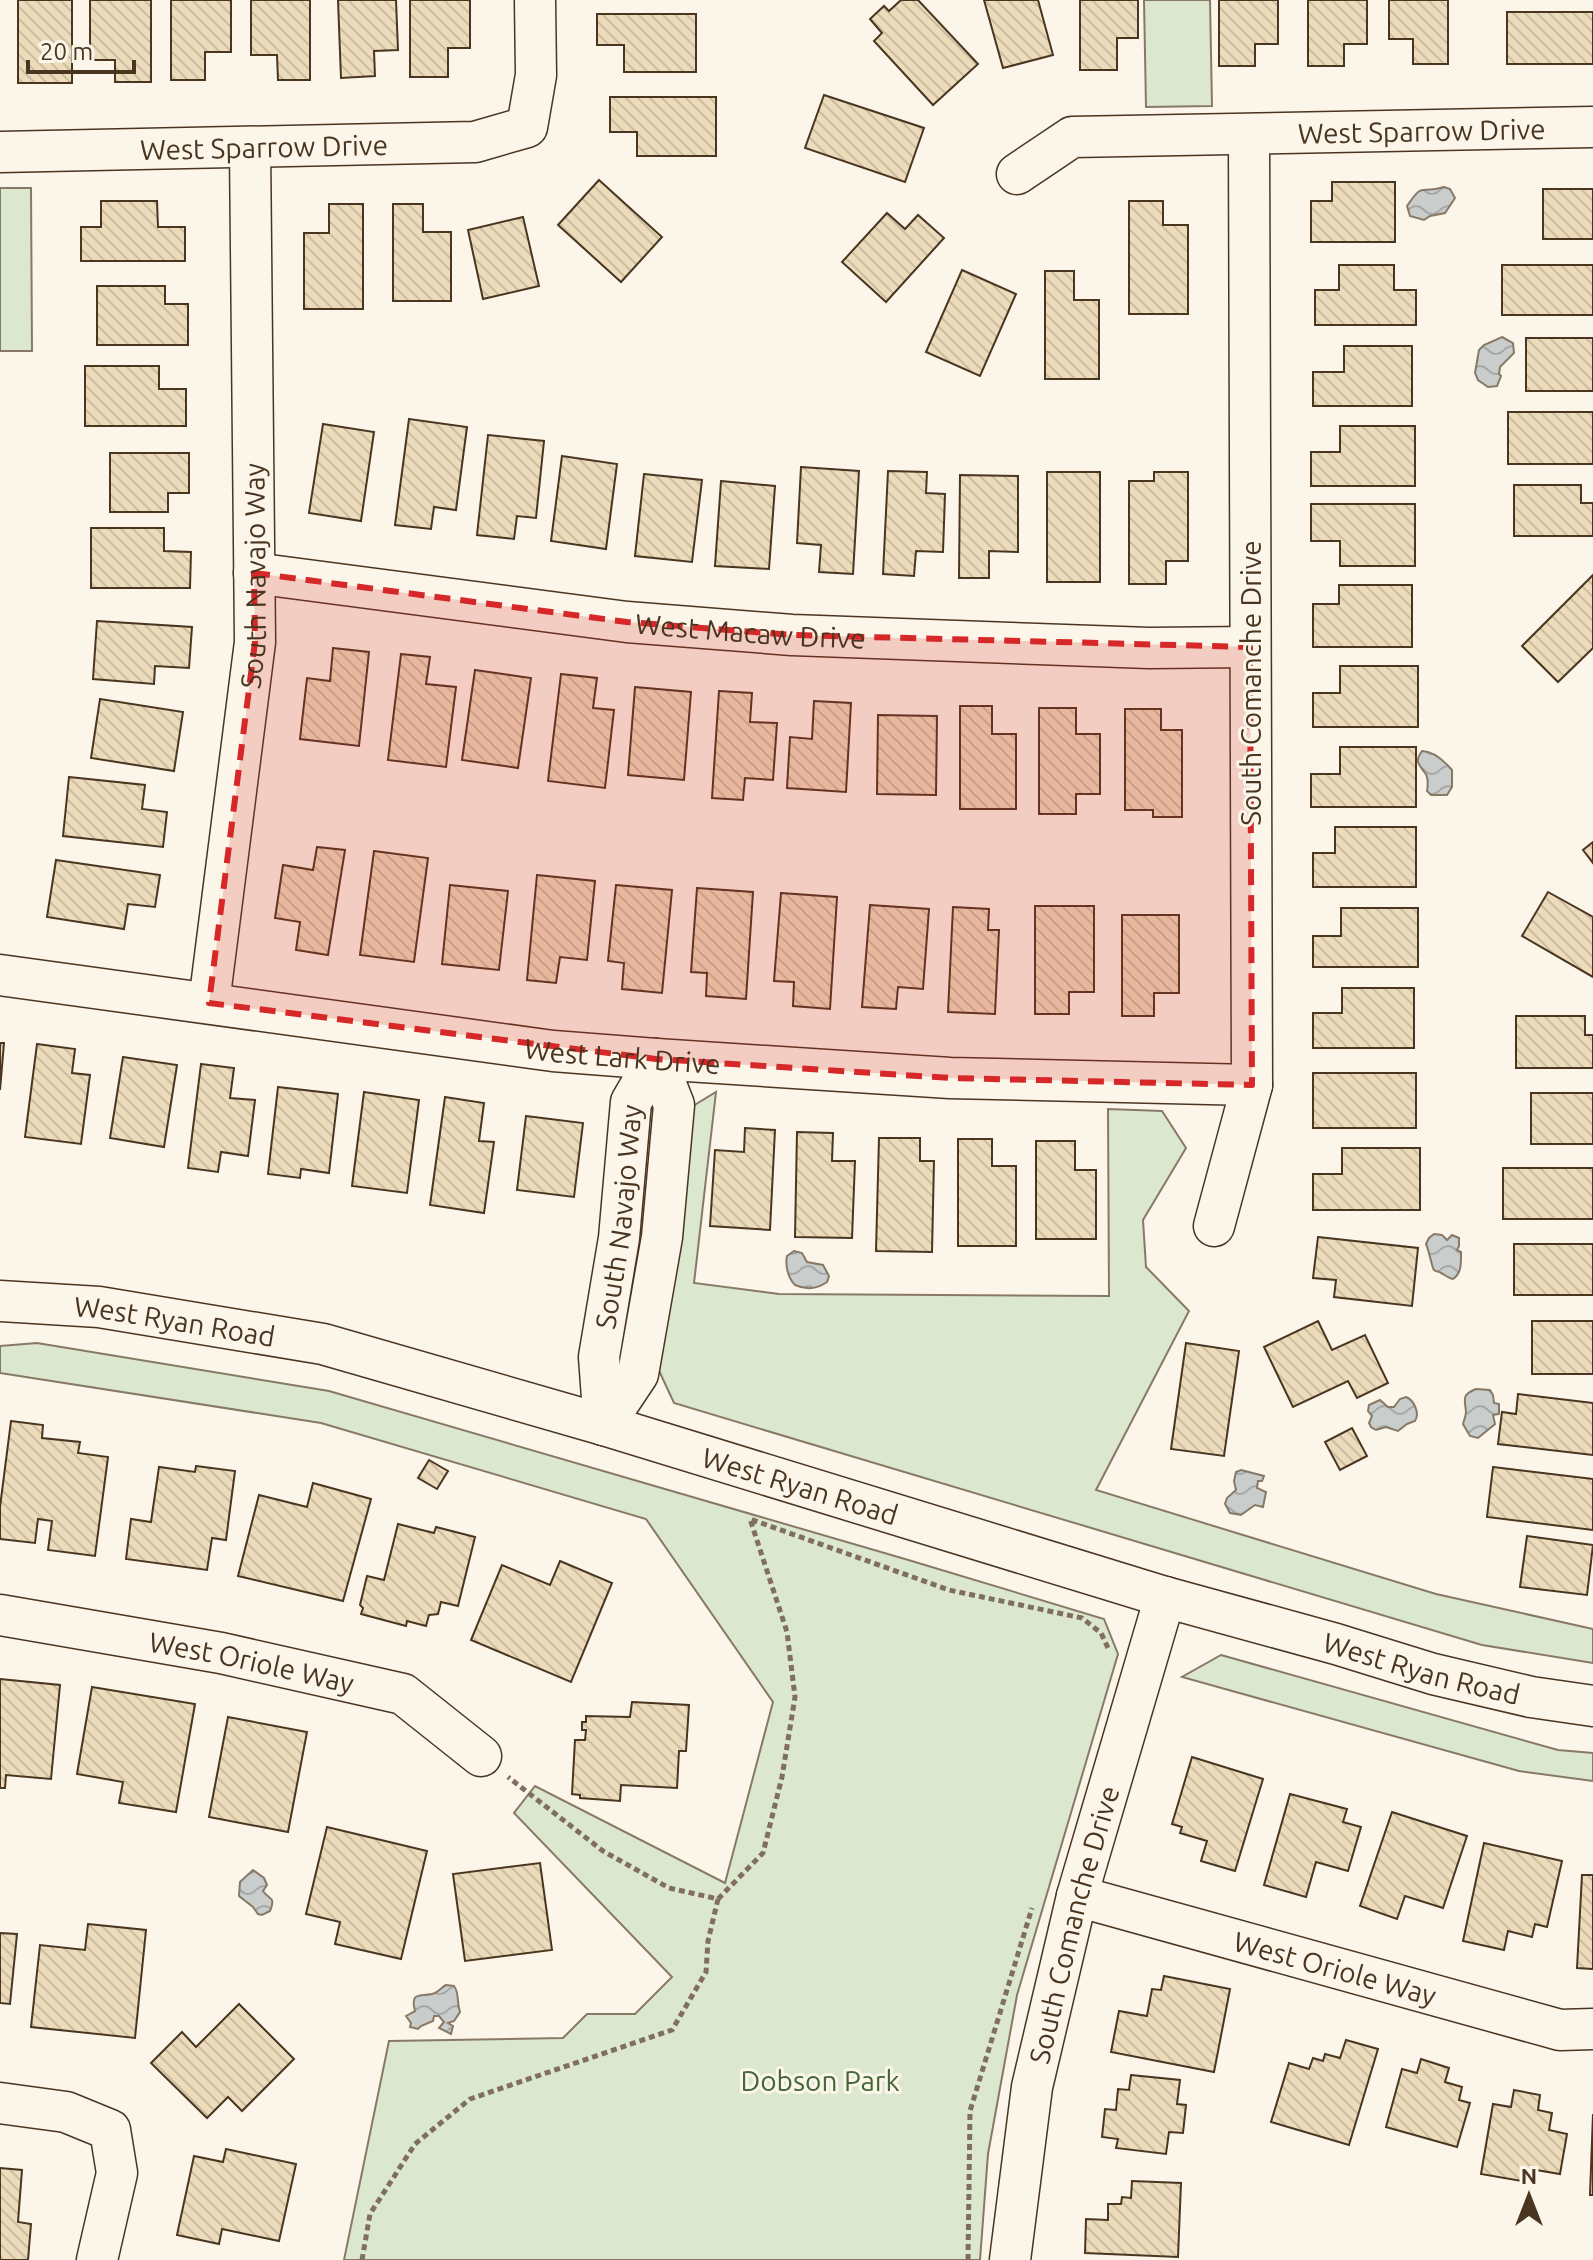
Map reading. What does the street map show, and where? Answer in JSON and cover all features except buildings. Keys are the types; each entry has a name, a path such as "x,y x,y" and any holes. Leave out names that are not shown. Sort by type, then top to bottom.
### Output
{"street":[{"name":"West Sparrow Drive","path":"0,152 475,142 527,127 536,75 535,0"},
{"name":"West Sparrow Drive","path":"1017,174 1072,137 1593,127"},
{"name":"South Comanche Drive","path":"1214,1226 1252,1085 1249,135"},
{"name":"South Navajo Way","path":"209,1003 255,642 250,148"},
{"name":"West Macaw Drive","path":"254,573 627,622 792,635 1149,648 1250,647"},
{"name":"West Lark Drive","path":"0,975 553,1051 950,1078 1252,1085"},
{"name":"South Navajo Way","path":"604,1425 638,1374 662,1237 674,1105 656,1059"},
{"name":"West Ryan Road","path":"0,1301 99,1307 323,1344 604,1425 1165,1597 1433,1674 1531,1697 1593,1706"},
{"name":"South Comanche Drive","path":"1010,2260 1032,2087 1077,1896 1165,1597"},
{"name":"West Oriole Way","path":"0,1615 221,1653 403,1694 481,1756"},
{"name":"West Oriole Way","path":"1077,1896 1560,2030 1593,2029"},
{"path":"0,2103 66,2112 110,2130 117,2173 97,2260"}],"path":[{"path":"362,2260 370,2214 415,2144 470,2099 672,2030 706,1972 708,1941 718,1899 763,1853 782,1777 795,1697 787,1632 750,1519 949,1590 1082,1618 1101,1633 1109,1647 1110,1657"},
{"path":"481,1756 603,1851 669,1888 718,1899"},
{"path":"968,2260 970,2111 1035,1899"}],"highlighted area":[{"path":"254,573 627,622 792,635 1250,647 1252,1085 950,1078 656,1059 209,1003 255,642"}],"green space":[{"path":"1144,0 1210,0 1212,106 1146,107"},
{"path":"0,188 31,188 32,351 0,351"},
{"path":"716,1092 694,1283 779,1294 1109,1296 1108,1109 1162,1111 1186,1148 1143,1220 1146,1267 1189,1311 1096,1490 1436,1594 1593,1629 1593,1663 1482,1645 674,1403 655,1362 688,1109"},
{"name":"Dobson Park","path":"37,1343 329,1391 1104,1619 1118,1654 1017,1995 988,2154 980,2260 344,2260 389,2041 563,2038 587,2014 635,2014 672,1977 514,1813 535,1786 725,1883 773,1702 646,1519 321,1423 0,1373 0,1346"},
{"path":"1221,1655 1558,1750 1593,1753 1593,1781 1519,1771 1182,1677"}],"water":[{"path":"1444,187 1450,189 1455,198 1445,213 1424,220 1410,216 1407,206 1417,193"},
{"path":"1502,337 1513,343 1514,353 1500,367 1497,386 1488,387 1478,380 1475,373 1479,350"},
{"path":"1422,751 1442,760 1452,770 1452,787 1447,795 1431,795 1427,791 1427,777 1418,760"},
{"path":"1434,1234 1442,1235 1447,1240 1452,1235 1459,1238 1457,1250 1461,1252 1460,1267 1453,1279 1433,1269 1426,1244"},
{"path":"794,1251 802,1253 807,1262 823,1265 829,1276 827,1282 811,1288 795,1285 786,1263 787,1256"},
{"path":"1476,1389 1490,1390 1494,1403 1499,1404 1499,1414 1493,1415 1495,1424 1478,1438 1470,1436 1463,1424 1465,1398"},
{"path":"1406,1397 1415,1407 1415,1421 1398,1431 1371,1427 1369,1405 1380,1400 1388,1407 1394,1407"},
{"path":"1241,1470 1264,1476 1262,1481 1258,1481 1257,1488 1266,1492 1263,1507 1255,1505 1241,1515 1230,1513 1225,1504 1236,1490 1236,1472"},
{"path":"253,1870 264,1878 267,1885 263,1891 272,1900 270,1911 262,1915 239,1896 240,1882"},
{"path":"446,1985 456,1989 460,2012 454,2021 448,2023 453,2026 451,2034 439,2028 444,2022 439,2016 434,2016 433,2021 418,2029 410,2027 406,2016 415,2011 416,1997 435,1993"}]}
